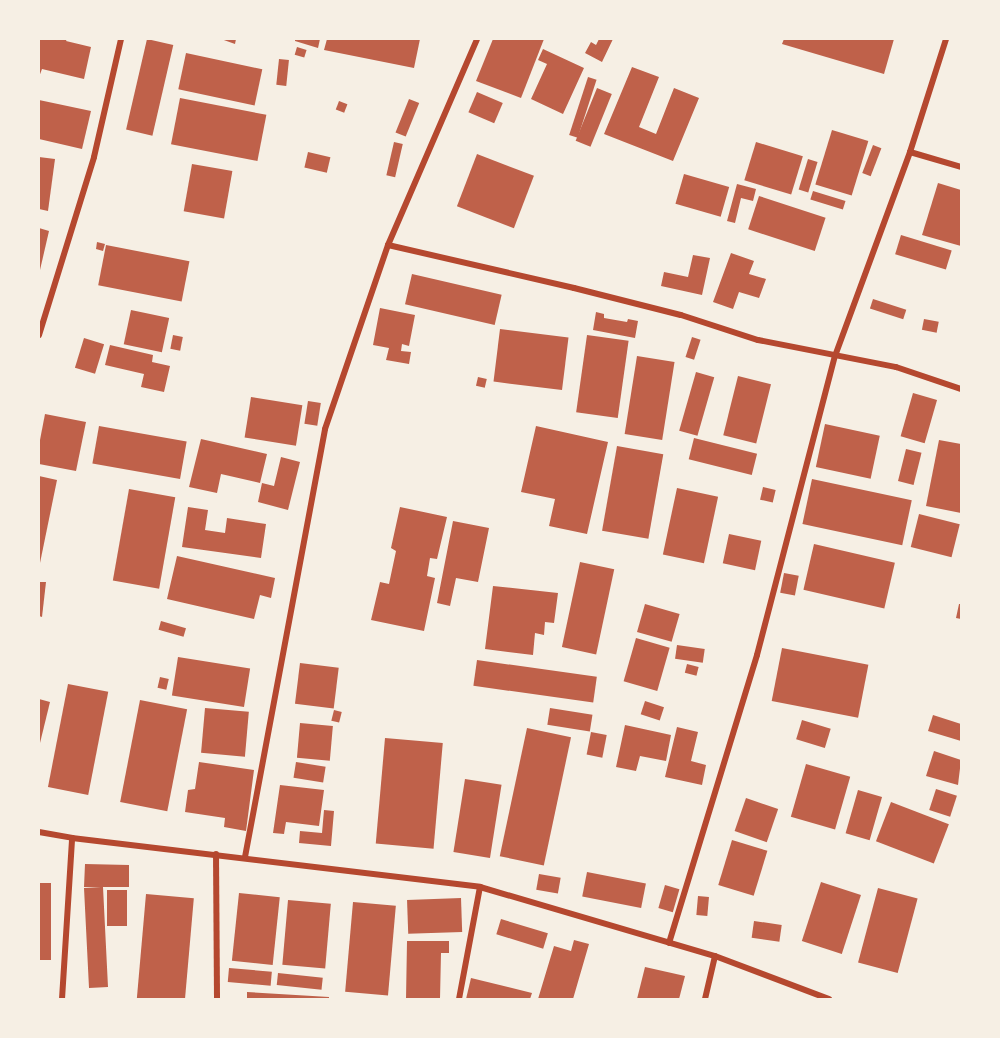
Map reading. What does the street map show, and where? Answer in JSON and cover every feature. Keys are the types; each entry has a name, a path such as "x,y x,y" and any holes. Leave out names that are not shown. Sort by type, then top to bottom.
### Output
{"street":[{"path":"39,335 94,157 121,39"},
{"path":"245,857 326,429 388,245 477,39"},
{"path":"669,943 758,655 835,356 910,152 946,39"},
{"path":"910,152 961,167"},
{"path":"388,245 681,315 758,340 896,367 961,389"},
{"path":"39,832 72,838 480,887 716,956 829,999"},
{"path":"62,999 72,838"},
{"path":"216,854 217,999"},
{"path":"459,999 480,887"},
{"path":"705,999 716,956"}],"building":[{"path":"39,39 67,39 66,41 91,47 84,79 42,69 39,77"},
{"path":"147,39 173,45 152,136 126,130"},
{"path":"221,39 236,39 235,44"},
{"path":"295,39 320,39 318,48 295,41"},
{"path":"327,39 420,39 414,68 324,50"},
{"path":"493,39 544,39 521,98 476,81"},
{"path":"599,39 613,39 602,62 585,53 591,42 596,45"},
{"path":"784,39 894,39 884,74 782,44"},
{"path":"297,47 307,50 304,58 295,55"},
{"path":"543,49 584,68 563,114 531,99 547,64 538,60"},
{"path":"186,53 262,69 255,105 178,89"},
{"path":"279,59 289,60 286,86 276,85"},
{"path":"632,67 659,77 639,127 656,134 674,88 699,98 673,161 604,134"},
{"path":"588,77 597,80 578,138 569,135"},
{"path":"597,88 612,94 590,147 576,141"},
{"path":"477,92 503,103 494,123 468,112"},
{"path":"180,98 266,115 257,161 171,144"},
{"path":"409,99 419,103 406,136 396,132"},
{"path":"39,100 91,111 82,149 39,139"},
{"path":"339,101 347,104 344,113 336,109"},
{"path":"832,130 868,141 852,196 815,185"},
{"path":"394,142 403,144 395,177 386,175"},
{"path":"756,142 803,156 791,195 744,180"},
{"path":"873,145 881,148 871,176 862,173"},
{"path":"308,152 330,157 327,173 304,168"},
{"path":"477,154 534,176 514,228 457,206"},
{"path":"39,157 55,159 48,211 39,209"},
{"path":"808,159 818,162 808,193 799,190"},
{"path":"192,164 232,171 224,218 184,211"},
{"path":"684,174 729,187 721,217 675,204"},
{"path":"938,183 961,190 961,246 922,235"},
{"path":"737,184 756,189 753,201 741,198 735,223 727,221"},
{"path":"813,191 846,201 843,210 810,200"},
{"path":"759,196 826,218 815,251 748,229"},
{"path":"39,228 49,231 40,270 39,270"},
{"path":"901,235 952,250 946,270 895,254"},
{"path":"97,242 105,244 103,251 96,249"},
{"path":"106,245 189,261 182,301 98,285"},
{"path":"731,253 754,261 749,274 766,279 759,298 739,292 733,309 713,302"},
{"path":"693,255 710,258 702,295 661,286 664,272 688,277"},
{"path":"412,274 502,295 495,325 405,304"},
{"path":"873,299 906,310 903,319 870,309"},
{"path":"380,308 415,315 409,346 402,344 401,351 411,352 409,364 386,360 389,348 373,345"},
{"path":"131,310 169,318 162,352 124,344"},
{"path":"596,312 604,314 604,318 627,322 628,319 638,321 635,338 593,330"},
{"path":"924,319 939,322 937,333 922,330"},
{"path":"500,329 568,337 562,390 494,382"},
{"path":"173,335 183,337 180,351 170,349"},
{"path":"587,335 629,341 618,418 576,412"},
{"path":"692,337 701,340 694,360 686,357"},
{"path":"84,338 104,344 95,374 75,368"},
{"path":"110,345 153,355 152,362 170,366 164,392 141,387 144,374 105,365"},
{"path":"637,356 675,362 662,440 625,434"},
{"path":"696,372 714,377 697,436 679,431"},
{"path":"738,376 771,384 756,443 723,435"},
{"path":"478,377 487,379 485,388 476,386"},
{"path":"913,393 937,400 925,443 901,436"},
{"path":"251,397 302,405 296,446 245,437"},
{"path":"308,401 321,403 317,426 304,424"},
{"path":"45,414 86,422 76,471 39,464 39,445"},
{"path":"825,424 880,436 871,479 816,467"},
{"path":"99,426 187,441 180,479 92,463"},
{"path":"536,426 608,442 587,534 549,526 555,499 521,492"},
{"path":"694,438 757,454 752,475 689,459"},
{"path":"201,439 267,454 260,483 221,474 217,493 189,487"},
{"path":"939,440 961,444 961,513 926,506"},
{"path":"617,446 663,454 648,539 602,531"},
{"path":"906,449 922,453 914,485 898,481"},
{"path":"281,457 300,462 288,510 258,502 262,483 274,486"},
{"path":"39,476 57,480 40,563 39,563"},
{"path":"812,479 912,500 902,545 802,524"},
{"path":"763,487 776,490 773,503 760,500"},
{"path":"677,488 718,497 704,563 663,555"},
{"path":"129,489 175,497 159,589 113,581"},
{"path":"188,507 208,510 205,530 225,533 227,518 266,524 261,558 182,547"},
{"path":"400,507 447,517 437,559 430,558 427,576 435,578 424,631 371,620 380,582 389,584 396,551 391,548"},
{"path":"919,514 960,524 952,557 911,547"},
{"path":"453,521 489,528 478,582 456,578 450,606 437,603"},
{"path":"729,534 761,541 755,570 723,563"},
{"path":"814,544 895,563 884,608 803,590"},
{"path":"177,556 275,578 271,598 260,595 254,619 167,599"},
{"path":"580,562 614,569 596,654 562,647"},
{"path":"784,573 799,576 795,595 780,593"},
{"path":"39,582 46,582 42,617 39,616"},
{"path":"493,586 558,593 554,623 545,622 544,635 535,633 533,655 485,649"},
{"path":"645,604 680,614 672,642 637,632"},
{"path":"959,604 961,604 961,619 956,618"},
{"path":"161,621 186,628 184,637 159,630"},
{"path":"636,638 670,648 657,691 624,681"},
{"path":"677,645 705,649 703,663 675,659"},
{"path":"782,648 868,665 858,718 772,701"},
{"path":"178,657 250,668 244,707 172,696"},
{"path":"477,660 597,677 593,703 473,686"},
{"path":"300,663 339,668 334,708 295,704"},
{"path":"687,664 699,667 696,676 685,673"},
{"path":"160,677 169,679 166,690 158,688"},
{"path":"68,684 108,692 88,795 48,787"},
{"path":"39,699 50,702 40,743 39,743"},
{"path":"140,700 187,709 167,811 120,802"},
{"path":"645,701 664,707 660,720 641,714"},
{"path":"205,708 249,712 245,757 201,753"},
{"path":"550,708 592,715 590,732 547,725"},
{"path":"334,710 342,712 339,723 331,721"},
{"path":"933,715 961,724 961,741 928,731"},
{"path":"802,720 831,729 825,748 796,739"},
{"path":"300,723 333,726 330,761 297,758"},
{"path":"625,725 671,735 666,761 640,756 636,771 616,767"},
{"path":"677,727 698,732 691,761 706,765 702,785 665,777"},
{"path":"527,728 571,737 544,865 500,856"},
{"path":"591,732 607,735 602,758 587,755"},
{"path":"385,738 443,743 434,849 376,844"},
{"path":"934,751 961,760 958,785 926,776"},
{"path":"199,762 254,770 246,831 224,827 225,818 185,812 188,790 195,789"},
{"path":"296,762 326,767 323,782 293,778"},
{"path":"806,764 850,777 835,830 791,817"},
{"path":"465,779 502,785 490,858 453,852"},
{"path":"280,785 324,790 319,826 286,822 284,834 273,833"},
{"path":"936,789 957,796 950,817 929,810"},
{"path":"858,790 882,797 870,840 846,833"},
{"path":"746,798 778,809 767,842 735,831"},
{"path":"891,802 949,824 934,863 876,841"},
{"path":"324,810 334,811 331,846 299,843 300,831 322,833"},
{"path":"732,840 767,851 754,896 718,885"},
{"path":"85,864 129,865 129,887 103,887 108,987 89,988 84,888 101,887 84,887"},
{"path":"587,872 646,883 641,908 582,897"},
{"path":"539,874 561,878 558,894 536,890"},
{"path":"821,882 861,895 842,954 802,941"},
{"path":"39,883 51,883 51,960 39,960"},
{"path":"665,885 679,889 673,912 658,908"},
{"path":"878,888 918,899 898,973 858,962"},
{"path":"107,890 127,890 127,926 107,926"},
{"path":"239,893 280,897 273,965 232,961"},
{"path":"146,894 194,898 185,999 137,999"},
{"path":"698,896 709,897 707,916 696,915"},
{"path":"461,898 462,932 408,934 407,900"},
{"path":"288,900 331,904 325,969 282,965"},
{"path":"353,902 396,906 388,995 345,992"},
{"path":"501,919 548,933 543,949 496,934"},
{"path":"754,921 782,925 779,942 752,938"},
{"path":"574,940 589,944 573,999 538,999 554,946 571,951"},
{"path":"407,941 449,941 449,953 441,953 440,999 406,999"},
{"path":"645,967 685,976 679,999 637,999"},
{"path":"229,968 272,972 271,986 228,982"},
{"path":"278,973 323,978 321,990 277,985"},
{"path":"471,978 532,993 530,999 466,999"},
{"path":"247,992 329,997 329,999 247,999"}]}
